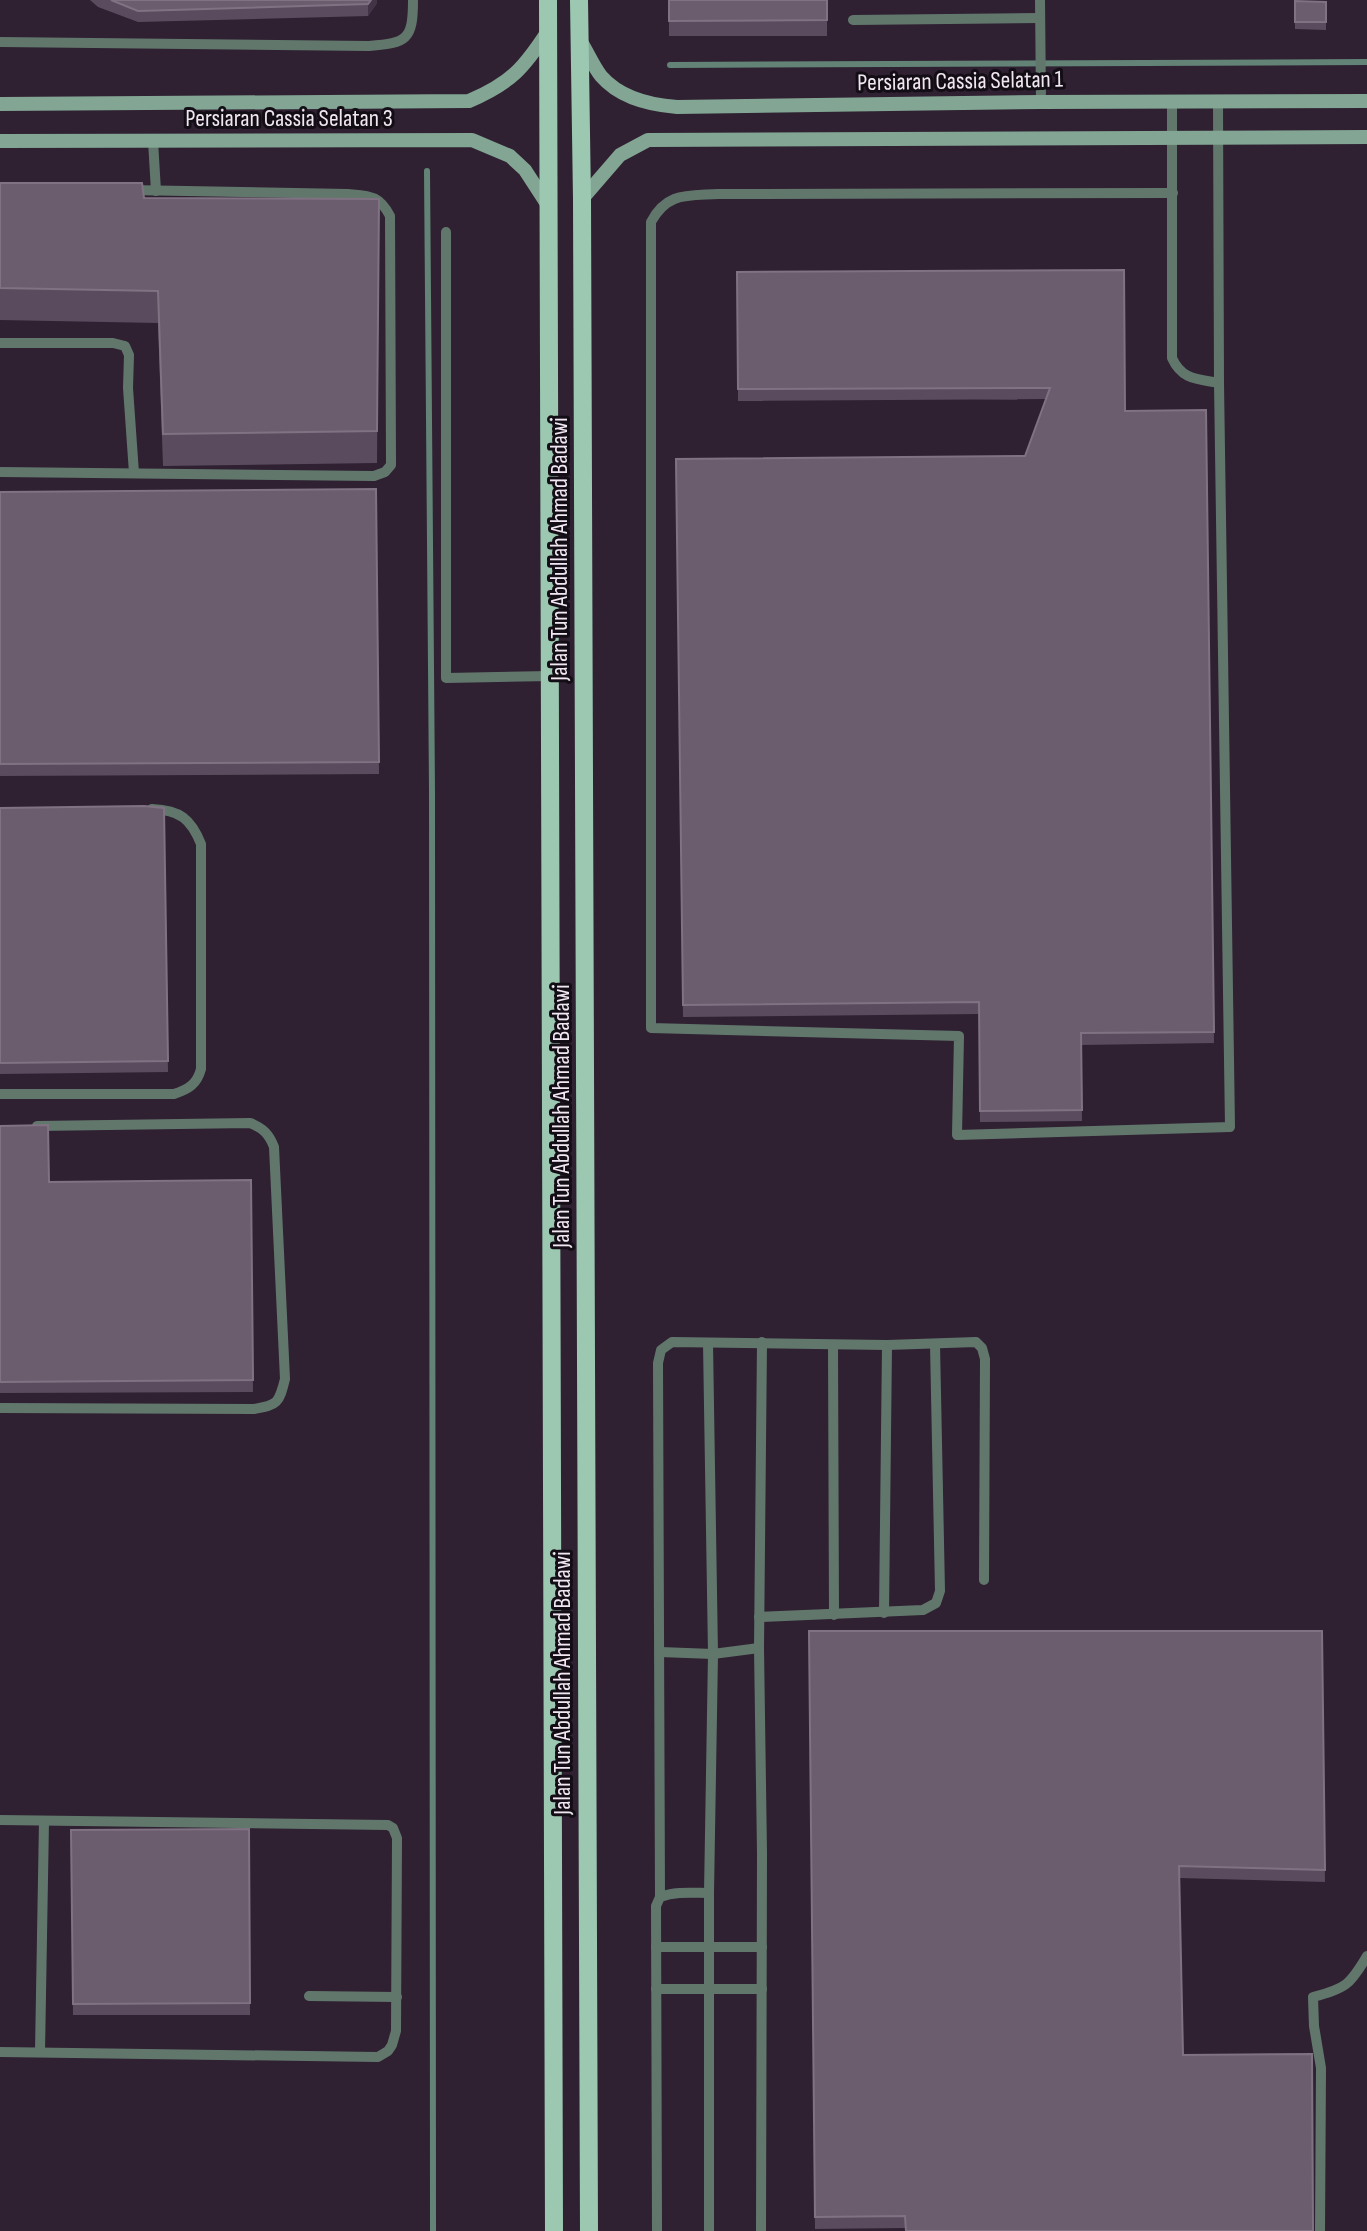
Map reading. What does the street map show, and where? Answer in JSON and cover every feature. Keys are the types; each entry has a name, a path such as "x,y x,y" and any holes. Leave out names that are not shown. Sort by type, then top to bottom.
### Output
{"main road":[{"name":"Jalan Tun Abdullah Ahmad Badawi","path":"548,0 554,2231"},
{"name":"Jalan Tun Abdullah Ahmad Badawi","path":"579,0 582,43 589,2231"}],"street":[{"name":"Persiaran Cassia Selatan 3","path":"0,104 469,101 512,78 530,59 548,31"},
{"name":"Persiaran Cassia Selatan 1","path":"582,43 602,77 620,92 653,105 677,107 1367,101"},
{"path":"582,198 620,155 648,141 1367,137"},
{"name":"Persiaran Cassia Selatan 3","path":"0,141 472,140 510,156 526,170 549,207"}],"lane":[{"path":"0,42 369,46 395,44 408,36 413,19 413,0"},
{"path":"1040,0 1041,102"},
{"path":"853,20 1040,18"},
{"path":"1172,102 1172,358 1176,367 1188,377 1219,383"},
{"path":"1173,193 718,194 676,197 656,211 650,222 651,1028 959,1036 957,1135 1230,1127 1219,383 1218,102"},
{"path":"153,141 156,191"},
{"path":"0,472 374,476 385,472 391,465 390,216 382,202 369,196 348,194 117,190"},
{"path":"446,232 446,678 550,676"},
{"path":"0,343 113,343 125,346 129,355 128,388 134,473"},
{"path":"0,1094 174,1094 193,1086 199,1078 201,844 194,828 184,817 145,809"},
{"path":"0,1408 254,1409 272,1406 280,1399 285,1379 274,1147 270,1136 261,1127 250,1123 28,1126"},
{"path":"657,2231 656,1906 660,1897 658,1363 661,1350 672,1342 887,1345 976,1342 982,1348 985,1359 984,1580"},
{"path":"761,2231 759,1648 762,1342"},
{"path":"708,1343 713,1654 709,1893 709,2231"},
{"path":"760,1617 923,1610 936,1603 940,1591 936,1344"},
{"path":"833,1345 834,1615"},
{"path":"884,1613 887,1345"},
{"path":"660,1652 713,1654 759,1648"},
{"path":"0,1821 388,1825 393,1828 397,1838 396,2031 388,2051 378,2057 0,2052"},
{"path":"40,2052 44,1821"},
{"path":"660,1897 675,1893 709,1893"},
{"path":"656,1947 762,1947"},
{"path":"1320,2231 1321,2068 1314,2026 1313,1997 1340,1990 1356,1975 1367,1956"},
{"path":"656,1989 762,1989"},
{"path":"309,1996 397,1997"}],"building":[{"path":"111,0 371,0 368,4 138,11"},
{"path":"669,0 827,0 827,20 669,21"},
{"path":"1295,1 1326,2 1326,22 1295,22"},
{"path":"0,183 142,183 144,198 379,199 377,431 163,434 158,291 0,288"},
{"path":"1124,270 1125,411 1206,410 1214,1032 1081,1033 1082,1110 980,1111 979,1002 683,1005 676,459 1025,456 1050,388 738,389 737,272"},
{"path":"376,489 379,762 0,764 0,492"},
{"path":"0,808 164,808 168,1061 0,1063"},
{"path":"48,1125 49,1182 251,1180 253,1380 0,1382 0,1126"},
{"path":"809,1631 1322,1631 1325,1870 1179,1866 1183,2055 1312,2054 1313,2231 906,2231 905,2216 815,2217"},
{"path":"249,1829 250,2003 73,2004 71,1830"}],"waterway":[{"path":"670,65 1367,62"},
{"path":"427,171 432,791 433,2231"}]}
